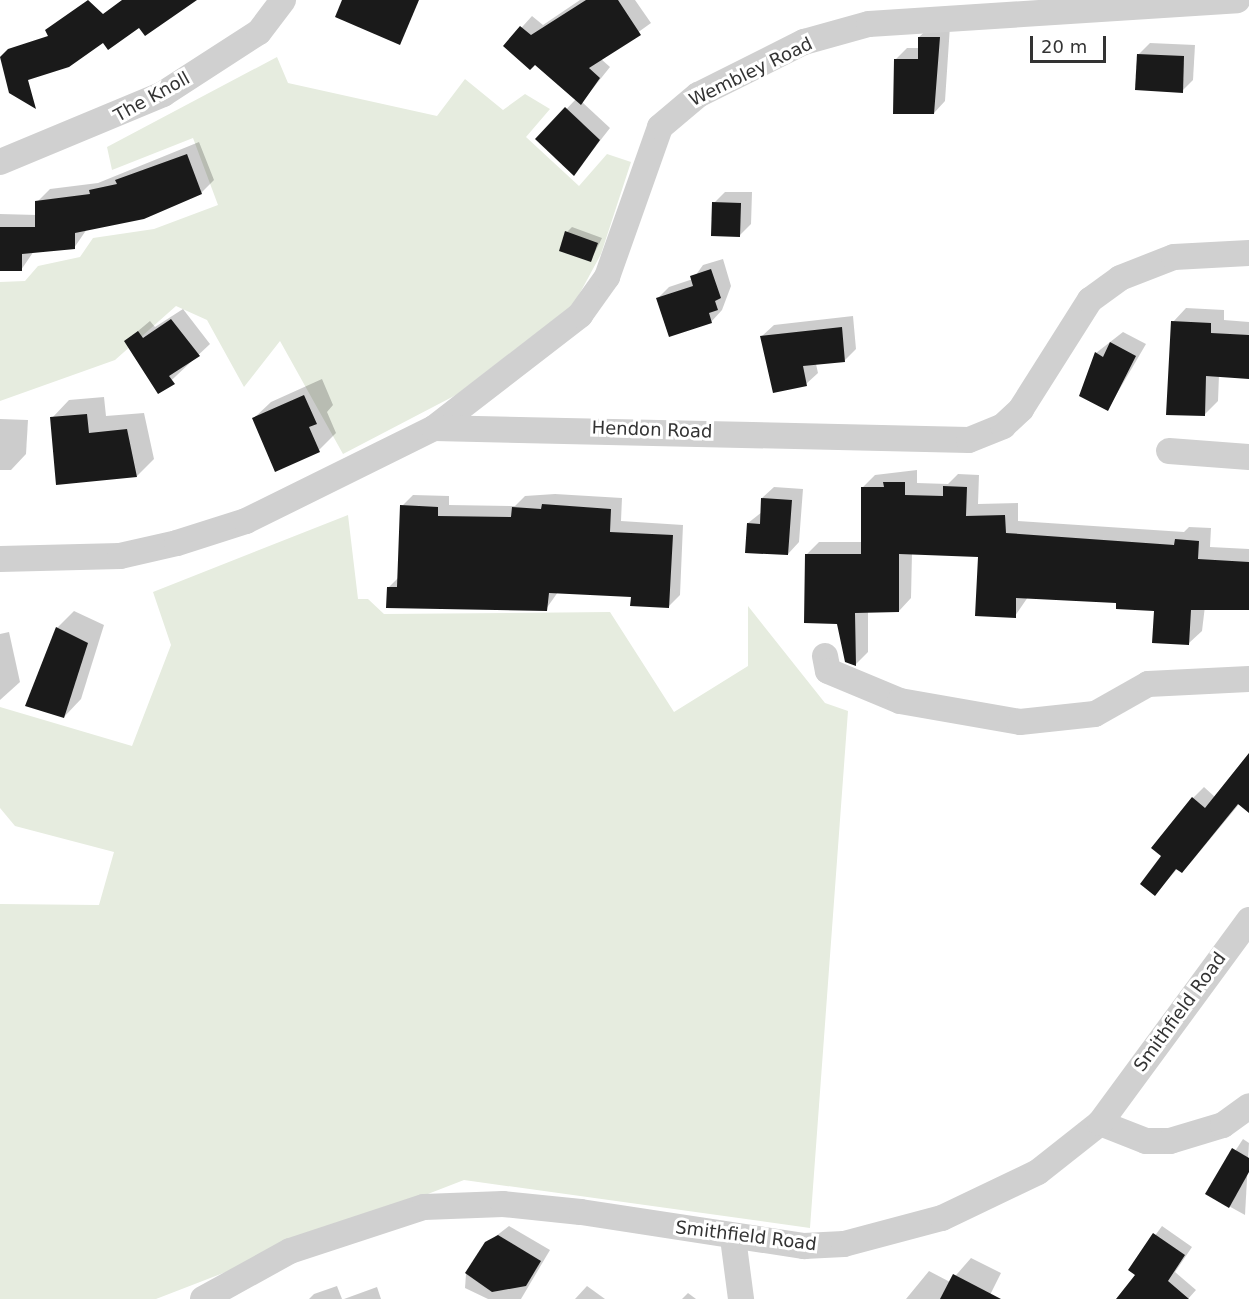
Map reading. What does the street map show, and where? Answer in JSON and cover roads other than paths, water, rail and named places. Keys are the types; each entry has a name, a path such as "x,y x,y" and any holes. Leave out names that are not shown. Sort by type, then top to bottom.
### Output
{"street":[{"name":"The Knoll","path":"0,162 163,94 259,32 283,0"},
{"name":"Wembley Road","path":"434,428 580,315 607,277 660,127 698,94 804,42 869,24 1237,0"},
{"name":"Hendon Road","path":"0,559 120,556 177,543 246,521 434,428 969,441 1003,426 1021,409 1090,300 1120,278 1174,257 1249,253"},
{"path":"1169,451 1249,457"},
{"path":"825,656 828,671 900,701 1020,722 1095,714 1148,684 1249,679"},
{"name":"Smithfield Road","path":"203,1299 290,1251 424,1207 514,1205 733,1238 804,1246 844,1244 921,1224 1038,1172 1100,1123 1249,920"},
{"path":"1100,1123 1146,1141 1170,1141 1223,1125 1249,1106"},
{"path":"733,1238 741,1299"}]}
